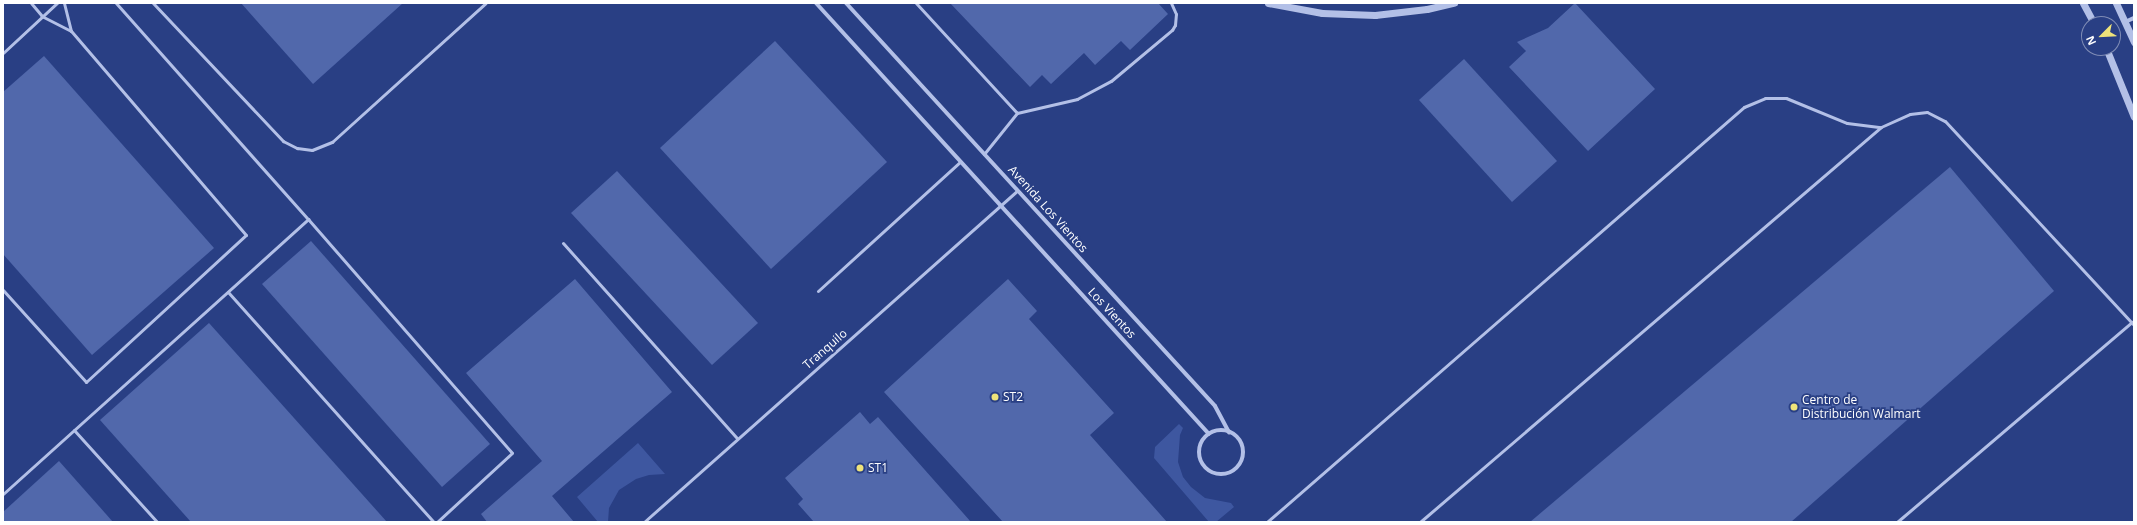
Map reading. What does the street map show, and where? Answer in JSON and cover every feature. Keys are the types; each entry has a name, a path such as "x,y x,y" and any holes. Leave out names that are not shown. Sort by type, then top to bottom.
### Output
{"street":[{"path":"816,3 1001,206"},
{"name":"Avenida Los Vientos","path":"846,3 1215,406 1229,432 1238,439 1242,455 1234,469 1225,473 1214,473 1202,463 1200,447 1209,434"},
{"path":"1268,3 1322,12 1368,15 1402,13 1454,3"},
{"path":"2083,3 2090,16"},
{"path":"2116,3 2134,42"},
{"path":"2125,22 2134,18"},
{"path":"2109,56 2134,117"},
{"name":"Los Vientos","path":"1001,206 1209,434"},
{"path":"1209,434 1219,430 1229,432"}],"lane":[{"path":"3,290 86,382 246,235 71,31 42,16 31,3"},
{"path":"3,53 57,3"},
{"path":"64,3 71,31"},
{"path":"116,3 308,219 512,453 435,522 228,292"},
{"path":"153,3 284,141 297,148 312,150 332,142 486,3"},
{"path":"916,3 1018,113"},
{"path":"984,154 1018,113 1077,99 1111,82 1172,30 1176,14 1171,3"},
{"path":"1268,522 1744,107 1765,98 1786,98 1848,124 1881,128"},
{"path":"1420,522 1881,128 1910,114 1927,112 1945,121 2133,323 1897,522"},
{"path":"818,290 960,162"},
{"name":"Tranquilo","path":"644,522 737,438 1018,191"},
{"path":"3,494 308,219"},
{"path":"563,243 737,438"},
{"path":"74,430 157,522"}],"shaded area":[{"path":"1179,424 1183,428 1180,435 1178,462 1183,477 1191,487 1205,498 1231,503 1234,507 1216,522 1209,522 1154,458 1155,447"},
{"path":"638,443 665,474 649,475 636,479 619,490 609,508 608,522 598,522 577,497"}],"building":[{"path":"241,3 403,3 313,84"},
{"path":"950,3 1158,3 1168,14 1130,50 1121,41 1095,65 1084,53 1051,84 1042,75 1030,87"},
{"path":"1575,3 1655,89 1588,151 1509,67 1526,51 1517,42 1548,28"},
{"path":"775,41 887,162 771,269 660,148"},
{"path":"44,56 214,248 92,355 3,254 3,92"},
{"path":"1464,59 1557,161 1512,202 1419,100"},
{"name":"Centro de Distribución Walmart","path":"1950,167 2054,291 1791,522 1530,522"},
{"path":"617,171 758,323 712,365 571,213"},
{"path":"311,241 490,444 442,487 262,284"},
{"path":"575,279 672,392 552,496 574,522 487,522 481,514 542,461 466,373"},
{"name":"ST2","path":"1008,279 1037,311 1029,319 1114,413 1090,435 1167,522 1003,522 884,392"},
{"path":"209,323 387,522 191,522 100,420"},
{"name":"ST1","path":"860,412 870,424 878,417 971,522 814,522 798,504 803,499 785,478"},
{"path":"59,461 113,522 3,522 3,512"}],"place":[{"name":"ST2","path":"995,397"},
{"name":"Centro de Distribución Walmart","path":"1794,407"},
{"name":"ST1","path":"860,468"}]}
